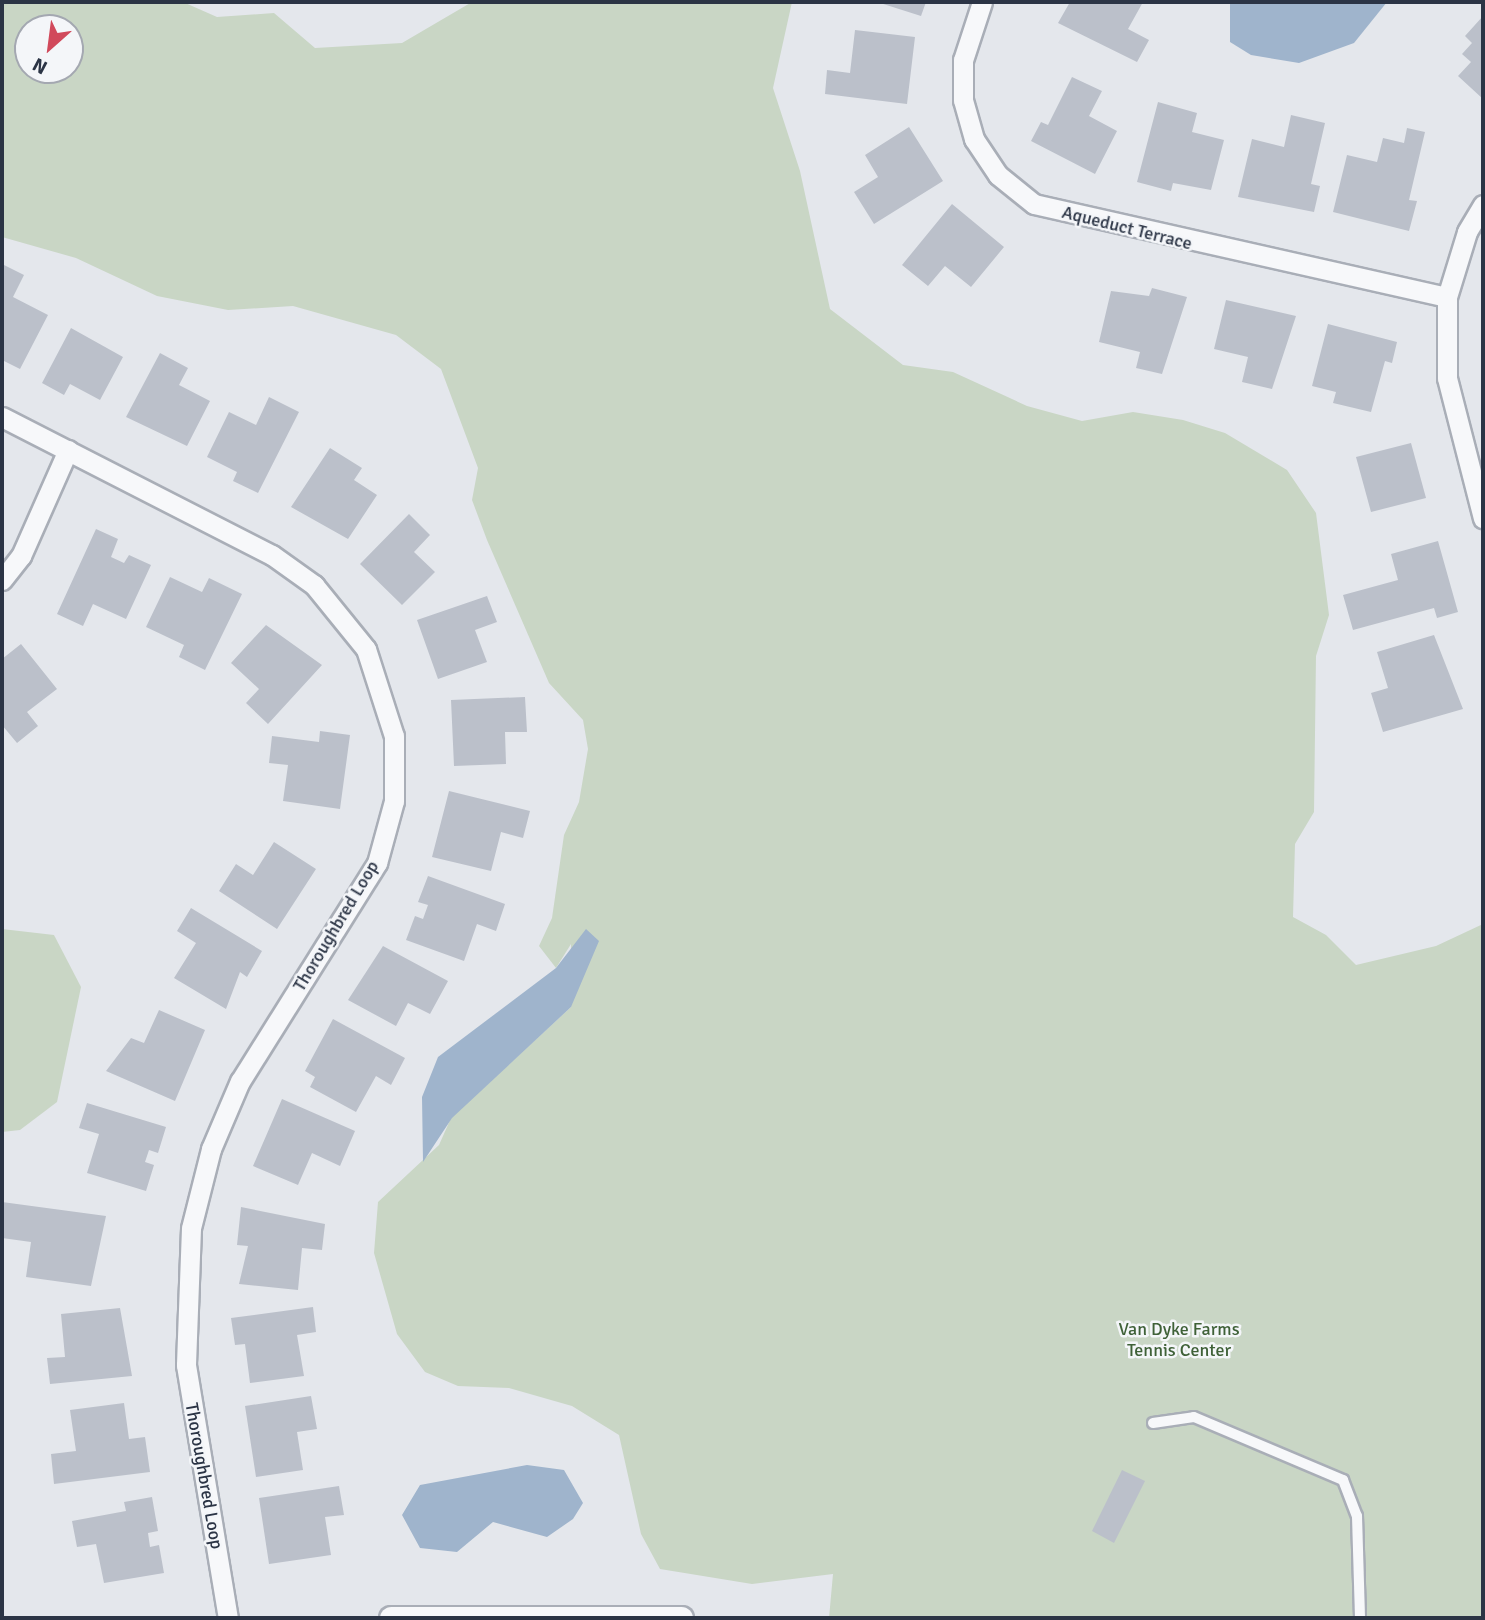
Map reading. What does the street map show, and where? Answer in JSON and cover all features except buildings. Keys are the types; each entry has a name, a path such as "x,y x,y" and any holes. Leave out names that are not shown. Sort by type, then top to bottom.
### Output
{"street":[{"name":"Aqueduct Terrace","path":"982,2 963,60 963,100 974,139 998,175 1034,204 1447,297"},
{"path":"1483,205 1467,232 1447,297 1447,378 1483,518"},
{"name":"Thoroughbred Loop","path":"2,417 272,555 314,586 366,649 394,736 394,801 377,863 240,1080 211,1149 191,1228 186,1365 228,1618"},
{"path":"2,580 21,556 68,450"},
{"path":"391,1618 681,1618"}],"lane":[{"path":"1153,1423 1194,1417 1343,1480 1357,1516 1360,1618"}],"green space":[{"name":"Van Dyke Farms Tennis Center","path":"2,2 183,2 217,17 274,13 315,48 402,43 472,2 792,2 773,88 800,171 830,309 903,365 953,372 1027,406 1082,421 1133,412 1183,420 1225,433 1287,470 1316,513 1329,615 1316,656 1314,812 1295,844 1293,917 1326,935 1356,965 1436,946 1483,924 1483,1618 829,1618 833,1574 752,1584 660,1569 641,1534 619,1435 572,1406 509,1388 458,1386 425,1372 397,1334 374,1253 378,1202 439,1145 451,1118 571,1007 571,944 556,968 539,946 552,918 564,835 579,802 588,749 583,720 549,683 487,540 472,500 478,468 441,369 396,335 293,306 228,310 157,296 76,258 2,237"},
{"path":"2,929 54,935 81,987 57,1102 20,1130 2,1132"}],"water":[{"path":"1230,2 1387,2 1354,43 1299,63 1251,55 1230,42"},
{"path":"586,929 599,941 571,1007 452,1118 423,1162 422,1097 438,1057 556,968"},
{"path":"527,1465 564,1470 583,1503 573,1519 547,1537 493,1522 457,1552 420,1548 402,1515 420,1485"}]}
